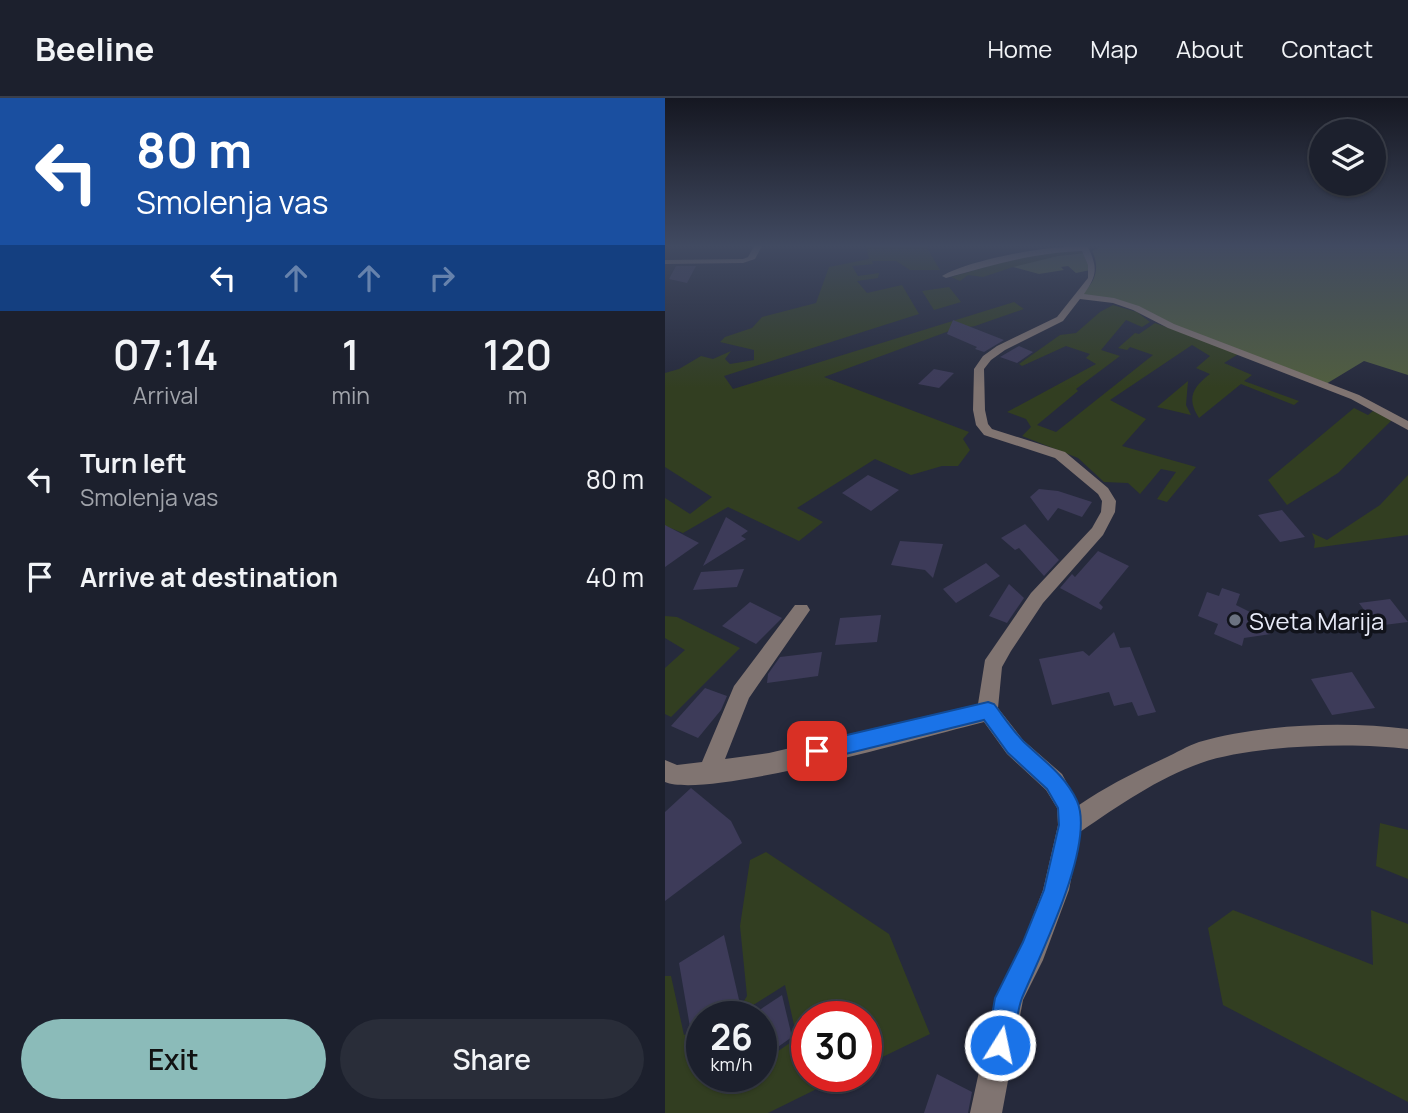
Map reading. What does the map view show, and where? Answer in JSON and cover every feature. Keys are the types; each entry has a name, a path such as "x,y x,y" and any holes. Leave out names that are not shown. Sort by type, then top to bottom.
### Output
{"street":[{"path":"986,1113 1009,998 1033,950 1056,890 1070,825 1068,806 1054,782 1015,747 988,710 992,666 1003,645 1037,598 1098,531 1108,512 1109,501 1103,491 1061,456 988,432 982,425 979,410 979,369 987,358 1001,348 1060,319 1080,293"},
{"path":"1078,296 1114,301 1136,309 1171,326 1355,397 1408,426"},
{"path":"710,773 718,744 741,692 801,610"},
{"path":"669,779 769,764 988,710"},
{"path":"1070,825 1117,793 1199,753 1256,742 1319,736 1385,736 1408,739"}],"green space":[{"path":"819,293 907,293 919,314 724,376 733,389 1014,302 1024,309 975,326 952,330 824,377 969,432 963,439 970,450 958,466 942,466 911,475 875,459 797,508 823,522 799,541 728,507 683,533 665,526 665,498 690,514 712,497 665,467 665,373 679,369 701,356 713,359 731,351 725,359 730,364 754,360 754,350 720,342 725,337 752,328 762,317 816,303"},
{"path":"923,293 954,293 961,302 934,310"},
{"path":"1083,293 1408,293 1408,375 1364,361 1326,384 1158,320 1133,306"},
{"path":"1113,305 1137,312 1150,322 1142,327 1126,320 1101,350 1120,356 1076,389 1078,391 1037,425 1056,432 1153,355 1130,347 1127,350 1118,348 1135,333 1139,334 1155,323 1240,353 1224,363 1252,375 1244,381 1299,401 1294,405 1241,384 1199,418 1193,405 1193,393 1210,374 1196,368 1210,356 1192,345 1110,400 1146,419 1122,446 1196,467 1167,502 1157,499 1176,472 1161,469 1140,494 1128,483 1104,482 1078,458 1022,436 1031,427 1026,419 1007,412 1096,364 1086,358 1090,354 1066,346 1022,366 1019,364 1060,335 1076,333 1100,312"},
{"path":"1188,381 1186,405 1191,415 1157,407"},
{"path":"1354,408 1368,415 1373,411 1392,420 1338,473 1287,505 1268,480"},
{"path":"1408,475 1408,535 1314,548 1312,533 1327,540 1380,505"},
{"path":"665,616 677,617 740,648 671,717 665,714 665,668 685,650 665,638"},
{"path":"1380,823 1408,830 1408,879 1376,866"},
{"path":"766,852 889,934 930,1034 882,1057 882,1001 791,1001 791,1012 785,985 760,1001 744,1001 747,996 740,926 750,860"},
{"path":"1233,910 1373,965 1371,910 1408,924 1408,1102 1223,1005 1208,928"},
{"path":"665,976 671,976 684,1035 686,1034 686,1092 777,1092 777,1052 791,1042 791,1092 811,1092 768,1113 665,1113"}],"building":[{"path":"953,320 1004,340 984,352 975,349 977,347 947,334"},
{"path":"1019,346 1033,352 1017,363 1000,357"},
{"path":"934,369 954,373 939,388 918,384"},
{"path":"868,475 899,490 871,511 842,493"},
{"path":"1039,489 1058,491 1092,502 1082,517 1058,508 1048,521 1030,497"},
{"path":"1282,510 1305,537 1280,542 1258,515"},
{"path":"726,517 748,531 741,536 746,539 703,566"},
{"path":"1025,524 1059,560 1044,576 1019,548 1015,550 1001,538"},
{"path":"665,525 699,543 665,567"},
{"path":"900,541 943,544 933,578 925,570 891,565"},
{"path":"1098,551 1129,566 1099,603 1103,607 1101,610 1060,588 1072,574 1075,577"},
{"path":"986,563 1000,576 956,603 943,589"},
{"path":"744,569 737,587 693,590 701,572"},
{"path":"1009,584 1024,598 1007,623 989,616"},
{"name":"Sveta Marija","path":"1222,588 1240,594 1236,605 1258,616 1271,634 1244,638 1242,646 1214,634 1218,624 1198,616 1207,592 1219,596"},
{"path":"1390,599 1408,622 1376,626 1359,603"},
{"path":"750,602 782,618 756,644 722,626"},
{"path":"881,615 877,642 835,645 840,618"},
{"path":"1114,632 1120,648 1130,647 1156,712 1138,716 1132,702 1114,706 1109,692 1052,705 1039,659 1083,651 1089,656"},
{"path":"822,652 818,676 767,683 768,674 780,657"},
{"path":"1352,672 1375,708 1332,715 1311,679"},
{"path":"705,688 727,696 721,710 698,738 671,726"},
{"path":"691,788 731,821 742,843 665,901 665,812"},
{"path":"724,935 739,1001 686,1001 686,1004 679,963"},
{"path":"782,995 791,1033 791,1038 777,1048 777,1001 773,1001"},
{"path":"937,1074 972,1092 968,1113 924,1113"}],"place":[{"name":"Sveta Marija","path":"1235,620"}],"route":[{"path":"817,751 988,710 996,725 1015,747 1054,782 1068,806 1070,825 1056,890 1033,950 1009,998 1000,1045"}]}
